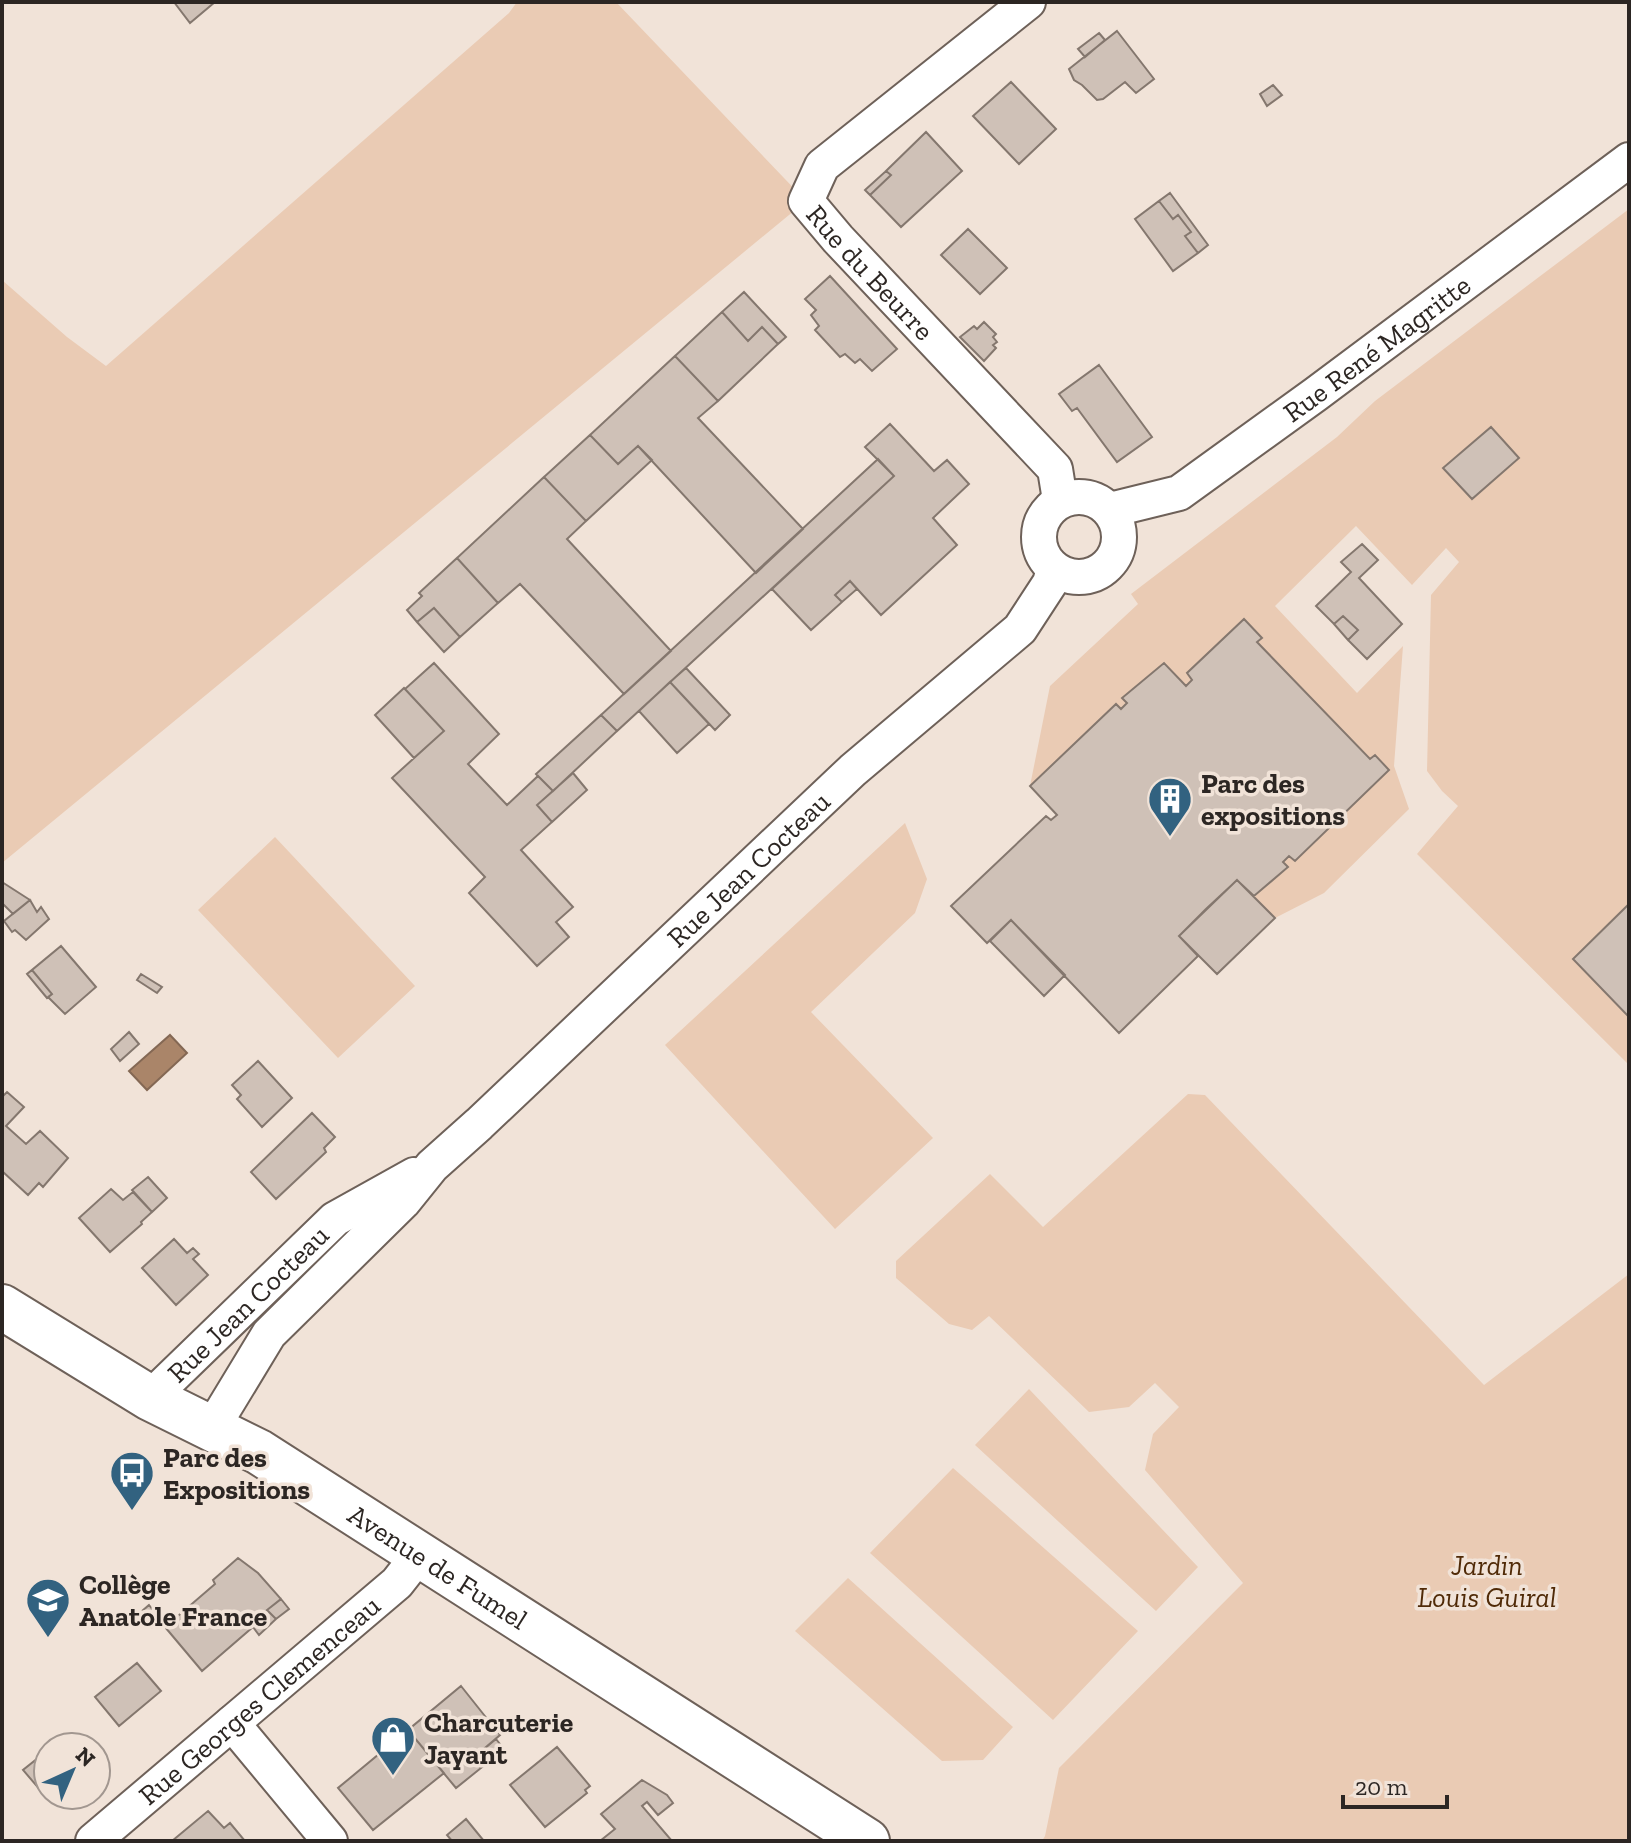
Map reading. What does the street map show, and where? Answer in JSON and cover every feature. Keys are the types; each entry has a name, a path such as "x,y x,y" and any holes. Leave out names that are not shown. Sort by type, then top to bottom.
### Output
{"main road":[{"name":"Avenue de Fumel","path":"2,1307 150,1398 259,1452 867,1841"}],"street":[{"name":"Rue du Beurre","path":"1028,2 822,166 806,201 838,239 1055,469 1060,500"},
{"name":"Rue René Magritte","path":"1110,510 1179,493 1629,160"},
{"path":"1086,497 1099,501 1110,510 1117,521 1118,548 1113,560 1104,569 1079,577 1054,569 1045,560 1039,547 1041,521 1060,500 1086,497"},
{"name":"Rue Jean Cocteau","path":"212,1428 269,1334 403,1202 432,1166 853,770 1020,629 1050,583 1054,569"},
{"name":"Rue Jean Cocteau","path":"150,1398 335,1219 432,1166"},
{"name":"Rue Georges Clemenceau","path":"93,1841 397,1583 419,1555"},
{"path":"232,1723 330,1841"}],"green space":[{"path":"517,2 616,2 806,201 2,863 2,280 67,337 106,366 509,13"},
{"path":"1629,209 1629,1065 1417,854 1458,806 1427,771 1431,595 1459,562 1446,548 1412,585 1356,526 1275,606 1357,693 1403,646 1394,766 1409,809 1324,893 1275,918 1254,896 1288,868 1283,862 1289,856 1295,861 1389,770 1375,755 1370,759 1257,642 1262,637 1244,620 1187,673 1192,680 1186,686 1122,698 1127,703 1121,709 1115,704 1030,786 1050,686 1138,604 1131,594 1337,437 1375,401"},
{"path":"905,823 927,879 915,913 811,1012 933,1138 835,1229 665,1045"},
{"path":"275,837 415,986 338,1058 198,910"},
{"name":"Jardin Louis Guiral","path":"1188,1094 1205,1095 1484,1385 1629,1274 1629,1841 1042,1841 1059,1768 1243,1583 1145,1470 1153,1434 1179,1407 1155,1383 1129,1407 1089,1412 989,1316 972,1330 949,1324 896,1278 896,1261 990,1174 1043,1227"},
{"path":"1029,1389 1198,1567 1156,1611 975,1445"},
{"path":"953,1468 1138,1631 1053,1720 870,1553"},
{"path":"848,1578 1013,1727 983,1760 942,1761 795,1631"}],"shaded area":[{"path":"170,1035 187,1053 147,1090 129,1071"}],"building":[{"path":"174,2 215,2 190,23"},
{"path":"1117,31 1154,79 1136,93 1125,82 1103,99 1097,100 1074,80 1069,69"},
{"path":"1099,33 1105,40 1085,57 1078,49"},
{"path":"1011,82 1056,129 1019,164 973,116"},
{"path":"1273,85 1282,95 1267,106 1260,94"},
{"path":"926,132 962,171 901,227 870,195 891,175 886,171"},
{"path":"886,171 891,175 870,195 865,190"},
{"path":"1170,193 1208,245 1198,253 1185,236 1191,232 1178,215 1173,219 1159,201"},
{"path":"1159,201 1173,219 1178,215 1191,232 1185,236 1198,253 1173,271 1135,219"},
{"path":"968,229 1007,268 980,294 941,255"},
{"path":"830,276 897,349 872,371 860,359 855,363 845,354 840,357 815,330 819,326 811,315 816,310 805,299"},
{"path":"744,292 786,337 778,344 762,327 748,341 722,312"},
{"path":"722,312 748,341 762,327 778,344 718,401 675,356"},
{"path":"984,322 996,334 993,337 997,342 993,345 996,348 984,361 960,337"},
{"path":"675,356 718,401 698,418 803,529 756,573 638,446 618,464 590,435"},
{"path":"1099,365 1152,437 1117,462 1077,408 1072,411 1059,394"},
{"path":"890,424 934,471 947,460 969,484 933,518 957,545 881,615 850,581 835,595 842,602 811,630 772,589 894,476 865,447"},
{"path":"1491,427 1519,458 1472,499 1443,468"},
{"path":"590,435 618,464 638,446 652,460 586,521 544,477"},
{"path":"878,459 894,476 617,731 601,715"},
{"path":"544,477 586,521 567,539 671,651 624,694 520,584 498,603 457,558"},
{"path":"1362,544 1378,560 1359,578 1402,624 1367,659 1348,640 1358,630 1343,616 1334,624 1316,606 1351,572 1341,562"},
{"path":"457,558 498,603 460,637 434,608 417,622 407,610 422,596 419,593"},
{"path":"850,581 857,589 842,602 835,595"},
{"path":"434,608 460,637 444,652 417,622"},
{"path":"1343,616 1358,630 1348,640 1334,624"},
{"name":"Parc des expositions","path":"1244,619 1262,638 1257,642 1370,759 1375,755 1389,770 1295,861 1289,856 1283,862 1288,867 1254,896 1237,880 1206,909 1179,936 1198,956 1119,1033 1011,920 987,943 951,906 1046,816 1051,820 1057,815 1030,786 1116,704 1121,709 1127,703 1122,698 1164,663 1186,686 1192,680 1187,673"},
{"path":"434,663 499,734 468,764 507,805 538,776 553,791 537,805 552,822 521,850 573,907 556,922 569,937 537,966 469,893 485,877 392,778 444,731 405,689"},
{"path":"686,668 730,715 715,730 670,682"},
{"path":"670,682 709,724 677,753 639,711"},
{"path":"404,688 444,731 414,758 375,715"},
{"path":"601,715 617,731 553,791 536,774"},
{"path":"573,773 587,790 552,822 537,805"},
{"path":"1237,880 1275,918 1217,974 1179,936"},
{"path":"2,882 30,900 13,914 2,903"},
{"path":"30,900 37,912 41,907 49,919 26,940 15,930 12,932 4,921"},
{"path":"1629,904 1629,1017 1573,959"},
{"path":"1011,920 1065,975 1044,996 990,941"},
{"path":"61,946 96,987 65,1014 48,997 52,994 32,970"},
{"path":"32,970 52,994 47,998 27,974"},
{"path":"141,974 162,987 157,993 137,980"},
{"path":"129,1032 139,1044 120,1061 111,1049"},
{"path":"258,1061 292,1098 262,1127 237,1099 241,1095 232,1085"},
{"path":"7,1092 24,1107 6,1126 26,1144 40,1131 68,1158 43,1187 39,1183 28,1195 2,1171 2,1097"},
{"path":"312,1113 335,1137 324,1148 326,1152 276,1199 251,1172"},
{"path":"148,1177 167,1198 152,1212 132,1190"},
{"path":"111,1189 123,1200 133,1192 152,1212 110,1252 79,1218"},
{"path":"174,1239 187,1253 193,1248 199,1254 193,1259 208,1275 176,1305 142,1268"},
{"path":"238,1558 258,1573 281,1599 267,1610 276,1619 259,1635 253,1627 202,1671 165,1627 215,1584 213,1580"},
{"path":"281,1599 289,1609 276,1619 267,1610"},
{"path":"149,1605 160,1619 152,1627 141,1612"},
{"path":"137,1663 161,1691 119,1726 95,1697"},
{"path":"461,1686 500,1735 472,1759 481,1768 456,1788 408,1730"},
{"path":"408,1730 444,1773 373,1830 338,1788"},
{"path":"496,1739 504,1749 481,1768 472,1759"},
{"path":"557,1747 590,1786 585,1790 587,1793 545,1827 510,1785"},
{"path":"32,1763 32,1780 23,1770"},
{"path":"642,1780 667,1795 673,1803 658,1815 647,1802 642,1806 672,1841 600,1841 615,1829 601,1814"},
{"path":"208,1811 224,1828 230,1823 245,1841 172,1841"},
{"path":"466,1819 484,1841 452,1841 447,1835"}],"place":[{"name":"Parc des expositions","path":"1170,838"},
{"name":"Parc des Expositions","path":"132,1512"},
{"name":"Collège Anatole France","path":"48,1639"},
{"name":"Charcuterie Jayant","path":"393,1777"}]}
